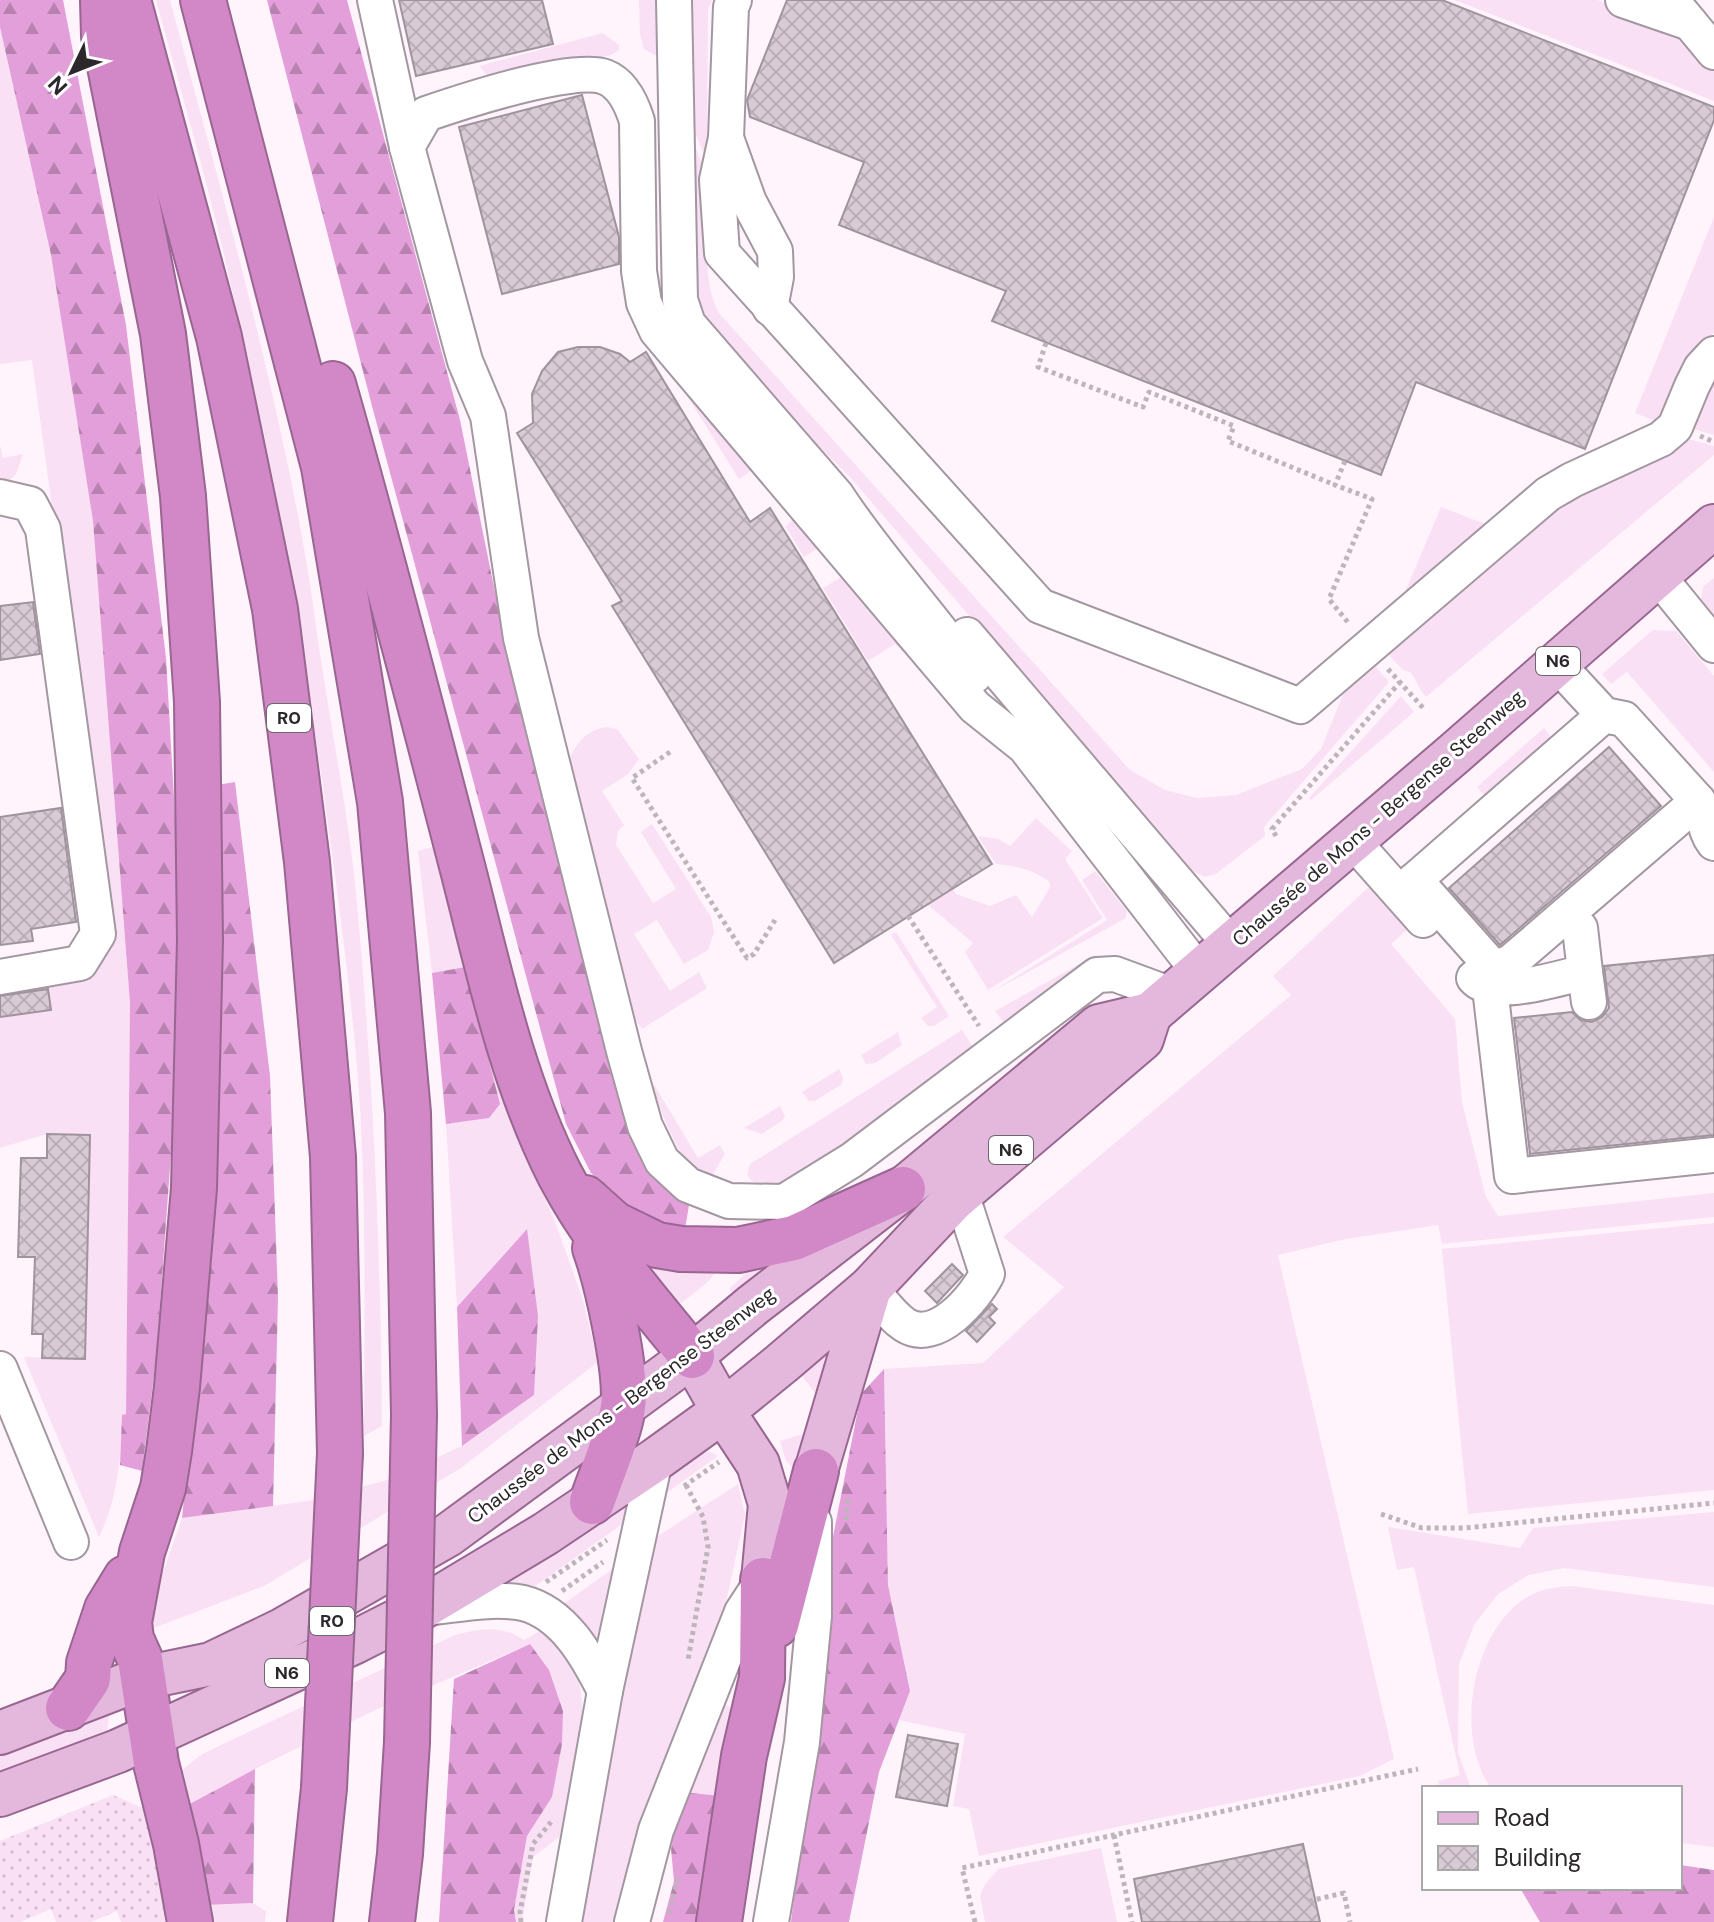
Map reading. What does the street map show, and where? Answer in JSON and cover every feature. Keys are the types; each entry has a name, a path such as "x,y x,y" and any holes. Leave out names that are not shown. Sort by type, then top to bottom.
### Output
{"highway":[{"path":"103,0 104,36 163,334 183,496 197,702 200,940 194,1188 172,1425 163,1488 142,1552 129,1622 143,1678 156,1763 176,1844 190,1922"},
{"name":"R0","path":"128,0 219,337 275,609 307,862 333,1157 340,1453 324,1788 310,1922"},
{"path":"203,0 324,467 380,802 408,1113 414,1415 407,1742 392,1922"},
{"path":"260,213 315,318 374,528 499,1007 530,1110 560,1175 585,1219 683,1363"},
{"path":"560,1175 614,1224 657,1245 704,1251 752,1249 794,1238 903,1189"},
{"path":"585,1219 602,1267 620,1358 623,1406 592,1502"},
{"path":"719,1922 744,1756 816,1471"},
{"path":"68,1708 88,1679 89,1663 107,1609 142,1552"},
{"path":"762,1678 763,1580"}],"main road":[{"name":"Chaussée de Mons - Bergense Steenweg","path":"0,1795 118,1751 420,1609 545,1534 723,1411 870,1288 961,1193 1142,1039 1174,994 1714,526"},
{"name":"Chaussée de Mons - Bergense Steenweg","path":"0,1733 143,1678 211,1664 282,1630 369,1582 459,1527 683,1363 903,1189 1099,1026 1174,994"},
{"path":"816,1471 870,1288"},
{"path":"683,1363 723,1411 758,1464 770,1504 763,1580"},
{"path":"655,1460 683,1363"}],"street":[{"path":"375,0 407,147 465,361 488,416 521,638 624,1051 645,1126 662,1161 688,1185 729,1201 784,1202 852,1160 1097,975 1115,974 1174,994"},
{"path":"674,0 680,300 688,324 837,496 887,542 1231,945"},
{"path":"734,0 731,7 726,138 717,180 722,253 1040,606 1300,706 1548,494 1661,439 1675,427 1701,368 1714,354"},
{"path":"1623,0 1680,11 1714,52"},
{"path":"407,147 426,114 489,92 581,74 606,77 622,90 637,121 639,271 644,303 657,331 975,707 1025,747"},
{"path":"726,138 749,202 775,251 776,277 770,308"},
{"path":"837,496 856,526 939,626 1025,747 1174,994"},
{"path":"0,497 30,504 43,529 98,934 80,963 0,977"},
{"path":"1657,575 1714,645"},
{"path":"1556,663 1604,715 1624,719 1698,801 1705,813 1707,833 1714,843"},
{"path":"1407,887 1604,715"},
{"path":"1352,840 1488,962 1499,967 1511,962 1698,801"},
{"path":"1407,887 1479,984 1490,988 1587,987 1580,928"},
{"path":"1490,988 1512,1176 1714,1155"},
{"path":"870,1288 906,1326 924,1329 949,1321 979,1290 987,1274 961,1193"},
{"path":"0,1369 71,1542"},
{"path":"564,1922 605,1691 655,1460"},
{"path":"771,1922 802,1742 814,1616 816,1471"},
{"path":"632,1922 656,1830 742,1612 763,1580"},
{"path":"420,1609 487,1602 524,1604 557,1622 573,1637 605,1691"}],"path":[{"path":"1046,343 1038,367 1143,407 1149,392 1234,426 1228,441 1372,499 1329,599 1425,710"},
{"path":"1335,485 1345,461"},
{"path":"1276,836 1272,829 1400,682"},
{"path":"670,752 632,778 747,958 754,954 775,920"},
{"path":"908,916 978,1024"},
{"path":"1381,1514 1422,1528 1465,1528 1714,1503"},
{"path":"561,1592 611,1556"},
{"path":"975,1922 962,1868 1418,1769"},
{"path":"521,1922 520,1912 533,1844 553,1820"},
{"path":"1114,1835 1132,1922"},
{"path":"1309,1901 1344,1893 1350,1922"}],"shaded area":[{"path":"156,0 170,0 227,211 279,422 307,565 346,816 368,1034 380,1295 382,1426 364,1436 361,1123 351,1005 323,787 291,586 239,321 200,159"},
{"path":"639,0 661,0 662,59 644,49 640,34"},
{"path":"686,0 712,0 708,9 707,160 689,120"},
{"path":"1455,0 1598,0 1689,44 1714,70 1714,101"},
{"path":"0,27 51,255 93,521 130,1003 126,1415 122,1415 114,1493 99,1537 24,1357 85,1359 90,1136 47,1134 0,1148 0,987 84,974 90,788 32,360 0,364"},
{"path":"603,33 619,45 619,50 611,55 494,83 479,66"},
{"path":"694,143 707,178 709,281 719,313 1130,770 1165,790 1197,798 1236,795 1302,769 1321,749 1344,692 1376,667 1389,682 1264,827 1265,836 1216,874 1205,877 1187,869 850,477 755,383 699,314 692,298"},
{"path":"1714,217 1714,333 1706,340 1658,422 1635,413"},
{"path":"661,350 820,539 818,548 804,557 786,527 796,515 751,471 739,479"},
{"path":"1714,380 1714,435 1693,429"},
{"path":"1685,438 1714,446 1714,455 1426,697 1410,672 1403,670 1388,654 1561,507 1632,471"},
{"path":"0,445 3,458 23,454 16,474 0,490"},
{"path":"1441,507 1485,524 1405,592"},
{"path":"847,574 952,700 895,644 868,661 823,588"},
{"path":"1714,578 1712,615 1701,599 1703,587"},
{"path":"1653,630 1676,631 1714,676 1714,772 1627,672 1611,684 1602,674"},
{"path":"1401,696 1414,712 1311,800 1309,798"},
{"path":"608,727 618,730 639,759 628,774 602,791 624,825 618,831 616,845 653,903 676,889 641,832 652,824 711,917 714,932 708,950 684,964 657,920 634,934 670,991 699,972 707,988 642,1029 625,1005 566,768 586,735"},
{"path":"1544,728 1552,738 1486,797 1477,787"},
{"path":"1036,818 1072,851 1065,859 1103,918 988,990 965,952 973,943 928,905 953,890 956,894 990,906 1016,895 1032,917 1050,883 1032,872 996,864 978,836 998,839 1010,846"},
{"path":"439,845 516,1133 554,1219 583,1300 598,1362 461,1468 264,1586 151,1629 153,1600 182,1518 307,1501 387,1480 462,1446 534,1395 526,1230 457,1307 446,1124 489,1118 464,967 432,973 418,851"},
{"path":"1095,871 1127,911 1126,918 990,993 1107,920 1082,880"},
{"path":"1374,882 1411,926 1391,944 1455,1019 1462,1102 1486,1197 1498,1216 1714,1193 1714,1217 1442,1244 1438,1225 1346,1239 1278,1255 1394,1759 1360,1776 979,1856 969,1809 953,1806 965,1734 899,1720 910,1691 888,1585 884,1369 983,1363 1064,1287 1003,1237 1291,995 1273,976"},
{"path":"896,932 949,1016 934,1026 928,1026 921,1018 937,1007 891,935"},
{"path":"1085,961 1076,975 1007,1027 995,1011"},
{"path":"962,1030 976,1052 801,1176 765,1186 758,1185 747,1175 750,1164"},
{"path":"898,1032 902,1045 875,1063 866,1064 861,1055"},
{"path":"839,1069 842,1084 815,1101 809,1101 802,1092"},
{"path":"655,1086 698,1158 720,1145 725,1154 712,1176 701,1174 682,1155 661,1111 652,1087"},
{"path":"780,1106 785,1116 783,1120 762,1134 744,1128"},
{"path":"1714,1223 1714,1490 1468,1514 1442,1249"},
{"path":"633,1249 723,1262 708,1282 675,1308"},
{"path":"764,1256 782,1258 737,1296 729,1289"},
{"path":"837,1342 821,1400 801,1375"},
{"path":"813,1431 798,1468 793,1468 786,1461 780,1441"},
{"path":"710,1452 718,1456 665,1494 670,1478 680,1466 694,1456"},
{"path":"738,1484 745,1515 723,1616 614,1922 575,1922 655,1538"},
{"path":"631,1500 628,1520 524,1594 512,1591 504,1583"},
{"path":"1714,1512 1714,1587 1564,1568 1529,1575 1498,1594 1474,1625 1459,1664 1458,1752 1470,1786 1439,1786 1438,1781 1460,1775 1414,1567 1397,1570 1388,1527 1520,1548 1533,1528"},
{"path":"618,1565 602,1651 558,1608"},
{"path":"1572,1586 1714,1605 1714,1847 1682,1843 1682,1786 1490,1786 1479,1766 1471,1712 1482,1656 1511,1610 1531,1595 1551,1588"},
{"path":"547,1627 569,1653 578,1677 582,1699 581,1743 567,1831 533,1857 522,1922 516,1922 514,1910 527,1836 552,1797 530,1644 371,1712 186,1806 177,1774 202,1754 455,1635 491,1629 524,1640"},
{"path":"719,1703 729,1706 732,1714 721,1796 682,1792"},
{"path":"111,1706 106,1736 0,1776 0,1748"},
{"path":"113,1795 150,1811 165,1893 167,1922 121,1922 117,1911 91,1922 56,1922 51,1909 20,1922 0,1922 0,1841"},
{"path":"1101,1848 1117,1922 985,1922 980,1896 998,1869"},
{"path":"253,1903 266,1911 265,1922 205,1922 204,1905"}],"green space":[{"path":"0,0 63,0 126,325 166,658 176,833 176,1085 156,1360 142,1471 120,1465 122,1415 126,1414 130,1003 93,521 51,255 0,27"},
{"path":"267,0 347,0 460,420 495,592 622,1111 645,1165 662,1184 689,1205 684,1235 629,1208 591,1173 566,1124 372,406"},
{"path":"235,782 270,1076 278,1297 273,1506 182,1518 207,1277 219,1024 222,879 217,785"},
{"path":"465,967 500,1104 489,1118 446,1124 432,973"},
{"path":"527,1229 538,1316 534,1395 462,1446 457,1307"},
{"path":"884,1369 888,1585 910,1691 879,1772 849,1922 791,1922 815,1729 830,1552 861,1394"},
{"path":"530,1644 549,1670 563,1711 562,1744 552,1797 527,1836 514,1910 516,1922 439,1922 454,1679"},
{"path":"255,1769 253,1903 204,1905 186,1806"},
{"path":"682,1792 721,1796 703,1922 663,1922 674,1881 671,1849"},
{"path":"1682,1865 1714,1870 1714,1922 1540,1922 1521,1890 1682,1890"}],"building":[{"path":"399,0 542,0 553,44 416,76"},
{"path":"787,0 1442,0 1714,107 1714,120 1585,449 1416,382 1381,475 992,321 1006,291 839,225 864,162 750,117 747,100"},
{"path":"582,95 619,237 619,264 502,294 459,127"},
{"path":"578,347 600,347 620,354 630,362 646,352 750,522 770,508 992,864 834,963 612,606 622,601 517,433 533,423 532,394 542,371 558,352"},
{"path":"33,602 40,654 0,660 0,606"},
{"path":"1609,747 1661,806 1500,945 1449,888"},
{"path":"61,808 76,922 31,929 33,941 0,945 0,817"},
{"path":"1714,955 1714,1135 1530,1154 1514,1018 1572,1012 1581,1020 1592,1022 1602,1017 1609,1008 1604,966"},
{"path":"48,989 51,1010 0,1017 0,996"},
{"path":"47,1134 90,1135 85,1359 42,1358 43,1334 32,1334 35,1257 18,1257 21,1158 47,1158"},
{"path":"952,1264 963,1275 937,1303 925,1291"},
{"path":"992,1304 997,1309 989,1317 995,1323 977,1342 966,1331"},
{"path":"908,1735 958,1744 947,1806 896,1797"},
{"path":"1303,1844 1320,1922 1142,1922 1134,1879"}]}
